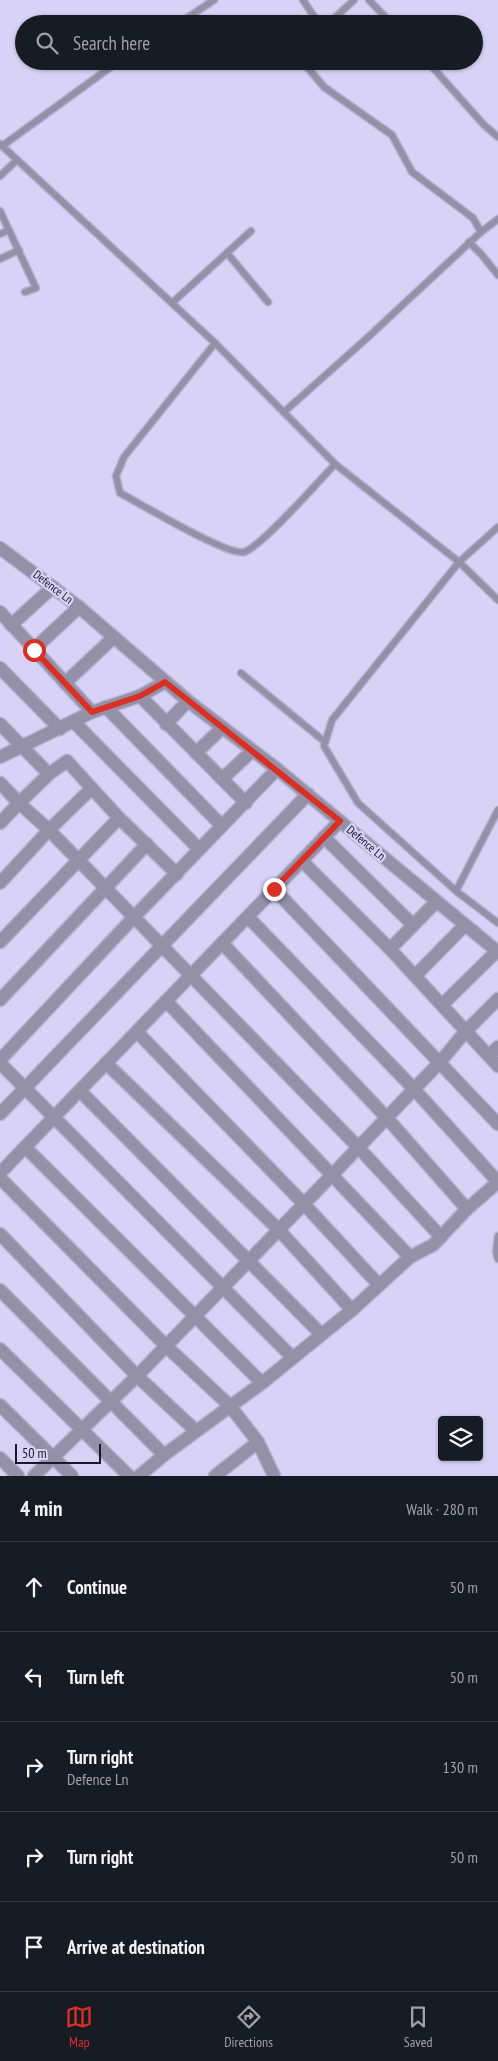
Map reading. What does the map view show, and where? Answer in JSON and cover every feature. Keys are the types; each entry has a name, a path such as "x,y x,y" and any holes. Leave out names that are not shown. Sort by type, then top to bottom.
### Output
{"street":[{"name":"Defence Ln","path":"0,548 79,607 188,702 308,794 497,952"},
{"path":"11,625 53,587"},
{"path":"34,650 79,607"},
{"path":"0,612 92,712"},
{"path":"65,683 114,637"},
{"path":"0,668 60,729"},
{"path":"0,757 92,712 140,696 165,682"},
{"path":"140,696 246,803"},
{"path":"166,724 188,702"},
{"path":"106,707 222,826"},
{"path":"74,722 199,850"},
{"path":"0,724 49,774"},
{"path":"196,753 222,728"},
{"path":"222,779 252,751"},
{"path":"0,823 49,774 67,761 119,818 177,874"},
{"path":"277,769 135,916 0,1062 292,1357"},
{"path":"0,783 49,830 105,889 135,916 162,948 358,1147 437,1241"},
{"path":"0,883 49,830 91,789"},
{"path":"0,1114 162,948 308,794"},
{"path":"0,942 119,818"},
{"path":"0,1173 340,821"},
{"path":"324,837 413,925"},
{"path":"0,1000 147,844"},
{"path":"302,861 390,949 466,1031 493,1052 498,1066"},
{"path":"274,889 498,1124"},
{"path":"390,949 436,902"},
{"path":"139,1476 164,1455 262,1383 352,1310 410,1257 437,1241 498,1182 414,1089 248,917"},
{"path":"415,976 465,925"},
{"path":"222,944 386,1117 468,1209"},
{"path":"442,1005 497,952"},
{"path":"34,1476 137,1376 332,1175 498,999"},
{"path":"166,1001 410,1257"},
{"path":"137,1032 303,1203 379,1285"},
{"path":"106,1063 278,1229 352,1310"},
{"path":"80,1090 321,1334"},
{"path":"25,1147 193,1317 262,1383"},
{"path":"0,1178 166,1346 230,1406 258,1442 274,1476"},
{"path":"0,1234 137,1376 196,1432"},
{"path":"0,1290 164,1455"},
{"path":"0,1349 129,1476"},
{"path":"0,1405 72,1476"},
{"path":"216,1476 258,1442"},
{"path":"0,1458 18,1476"}],"lane":[{"path":"192,15 214,0"},
{"path":"303,0 313,15"},
{"path":"338,15 354,0"},
{"path":"369,0 383,15"},
{"path":"106,70 1,145 215,343 335,464 459,562 498,600"},
{"path":"310,70 324,87 392,135 412,172 473,218 481,232"},
{"path":"435,70 484,125 498,137"},
{"path":"0,176 17,160"},
{"path":"0,210 36,288 25,292"},
{"path":"284,412 366,339 469,242 498,220"},
{"path":"0,234 9,230"},
{"path":"172,303 251,231"},
{"path":"469,242 498,275"},
{"path":"0,259 19,250"},
{"path":"227,253 268,302"},
{"path":"215,343 124,457 116,476 120,494 217,545 236,553 246,552 277,526 335,464"},
{"path":"498,526 459,562 332,720 324,746 358,803 456,891 498,924"},
{"path":"241,673 325,742"},
{"path":"456,891 498,810"},
{"path":"498,1236 496,1252 498,1259"}],"route":[{"path":"34,650 92,712 140,696 165,682 188,702 277,769 340,821 274,889"}]}
